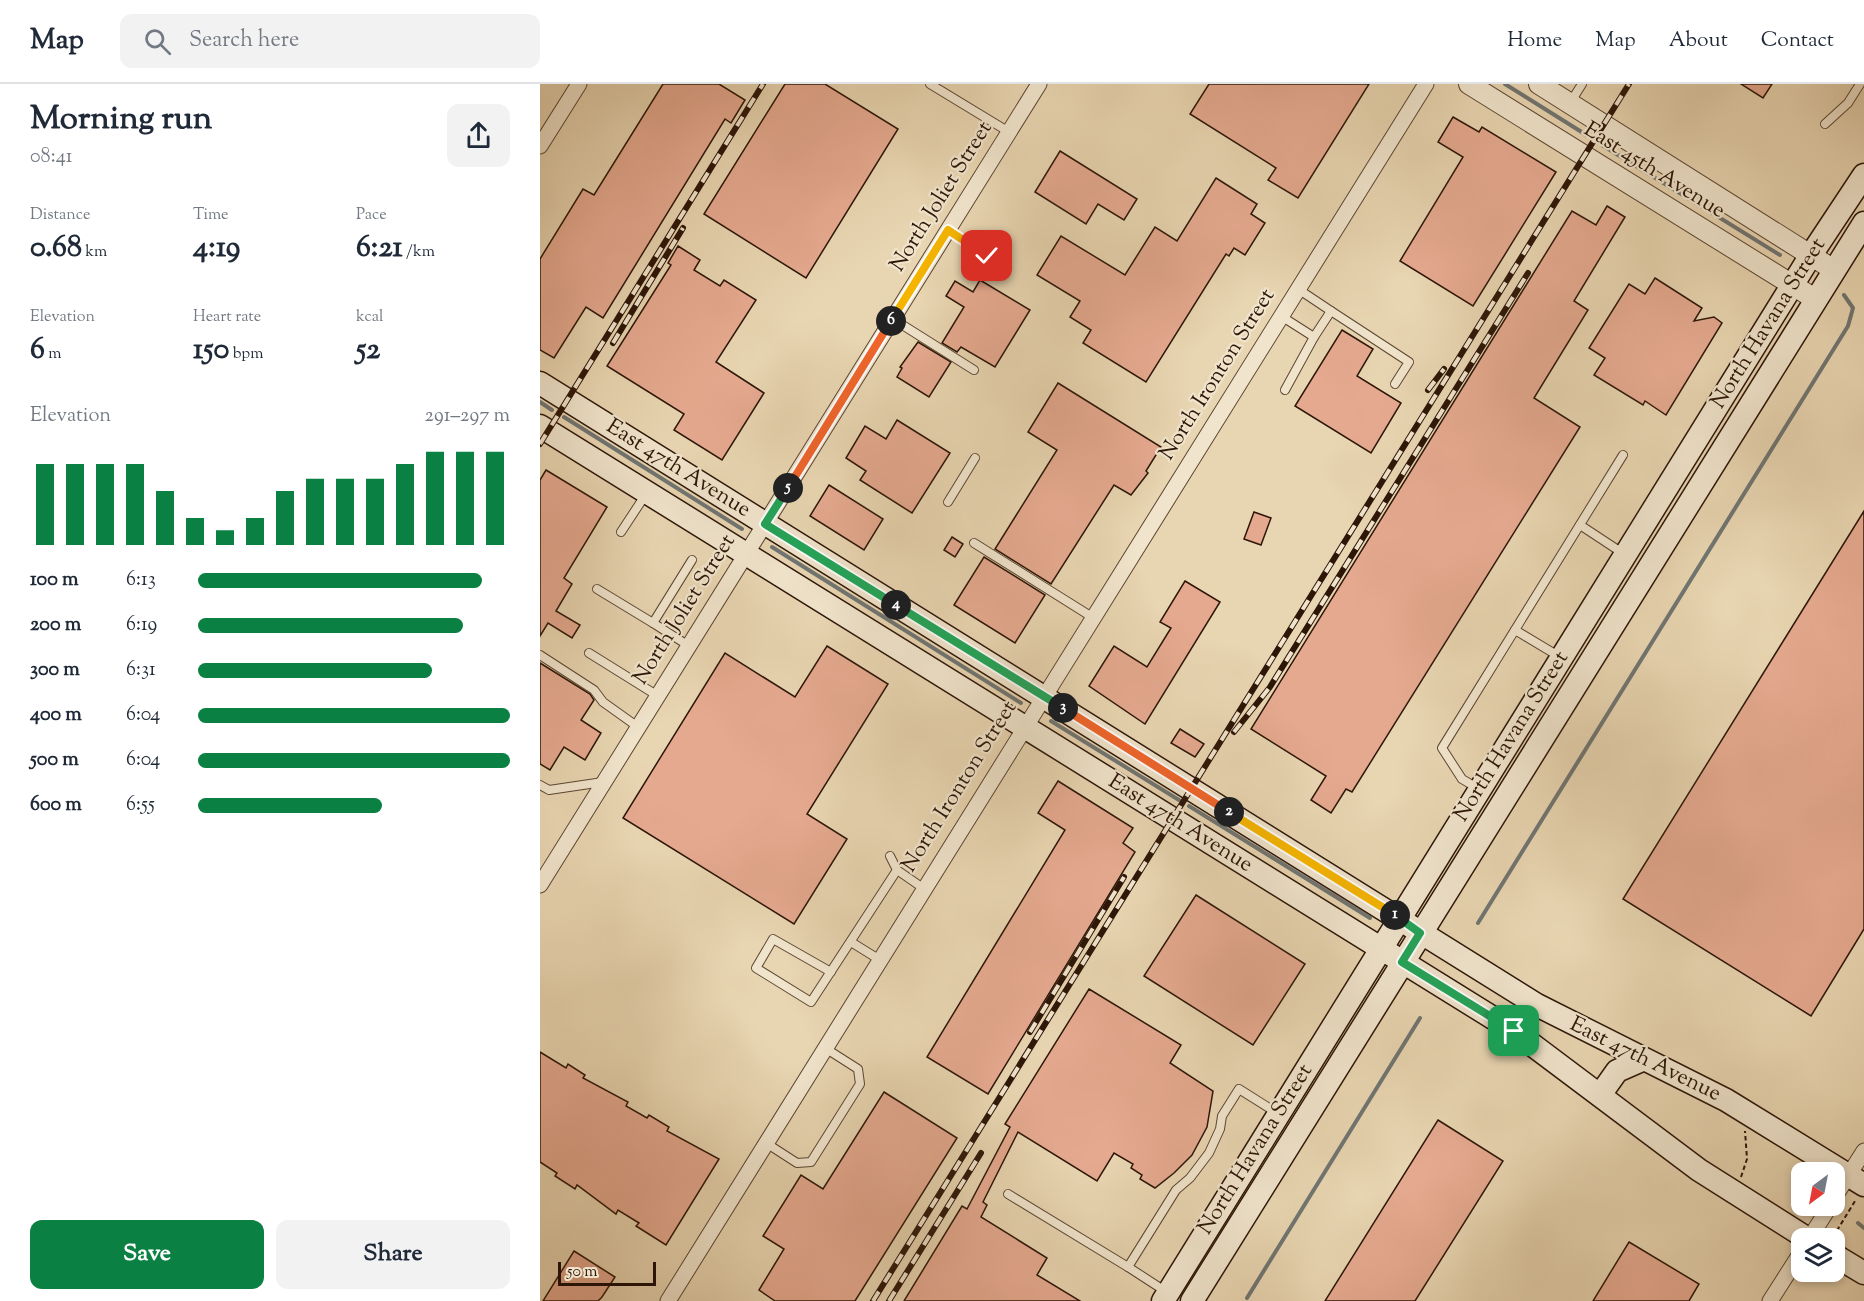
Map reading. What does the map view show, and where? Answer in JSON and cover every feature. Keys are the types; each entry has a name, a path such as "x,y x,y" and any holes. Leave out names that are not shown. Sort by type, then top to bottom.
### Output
{"main road":[{"name":"North Havana Street","path":"1171,1298 1278,1113 1811,255 1864,174"},
{"name":"North Havana Street","path":"1192,1301 1864,223"},
{"name":"East 47th Avenue","path":"540,383 1554,1016 1741,1108 1856,1187"},
{"name":"East 47th Avenue","path":"540,426 1529,1040 1700,1170 1792,1228"},
{"path":"1600,1095 1617,1071 1642,1060"},
{"path":"1845,1262 1864,1273"}],"street":[{"path":"540,146 579,84"},
{"name":"North Joliet Street","path":"540,885 1039,84"},
{"name":"North Ironton Street","path":"668,1301 923,888 1426,84"},
{"name":"East 45th Avenue","path":"1468,84 1815,299"},
{"name":"East 45th Avenue","path":"1539,84 1834,270"},
{"path":"1856,1187 1864,1151"},
{"path":"1770,1301 1791,1268"}],"lane":[{"path":"930,84 1009,132"},
{"path":"1570,103 1582,84"},
{"path":"1825,123 1848,102 1860,84"},
{"path":"948,230 987,256"},
{"path":"1298,290 1409,362 1395,384"},
{"path":"1285,390 1331,311"},
{"path":"1281,316 1314,338"},
{"path":"893,319 974,370"},
{"path":"1480,789 1462,779 1442,748 1623,455"},
{"path":"948,502 975,458"},
{"path":"621,532 646,492"},
{"path":"1580,525 1626,555"},
{"path":"974,543 1092,617"},
{"path":"653,623 692,560"},
{"path":"597,589 689,646"},
{"path":"1515,630 1561,658"},
{"path":"589,653 658,696"},
{"path":"540,655 594,690 603,702 638,727"},
{"path":"540,785 549,790 603,782"},
{"path":"890,855 897,870 923,888"},
{"path":"831,972 773,939 756,968 812,1002 897,870"},
{"path":"851,942 880,960"},
{"path":"766,1143 797,1162 811,1162 848,1104 860,1084 858,1069 825,1047"},
{"path":"1128,1268 1176,1190 1190,1178 1209,1153 1220,1129 1222,1116 1239,1089 1278,1113"},
{"path":"1008,1194 1128,1268 1171,1298"}],"path":[{"path":"1739,1180 1747,1159 1744,1139 1746,1129"},
{"path":"1837,1228 1856,1187"}],"building":[{"path":"663,84 719,84 745,100 731,123 725,119 603,318 586,307 554,358 540,350 540,259 583,189 594,195"},
{"path":"785,84 825,84 898,129 806,278 704,214"},
{"path":"1209,84 1369,84 1298,198 1268,180 1276,168 1190,114"},
{"path":"1741,84 1772,84 1763,98"},
{"path":"1453,117 1479,132 1482,127 1556,172 1473,306 1400,261 1463,157 1438,142"},
{"path":"1060,151 1137,199 1124,220 1098,204 1086,224 1035,192"},
{"path":"1216,178 1257,204 1251,214 1265,223 1245,255 1234,248 1229,256 1226,254 1146,382 1083,343 1091,330 1070,317 1080,301 1037,275 1061,236 1125,275 1155,227 1177,241"},
{"path":"1607,206 1625,217 1574,301 1588,310 1534,398 1580,427 1352,792 1346,789 1331,813 1311,800 1326,776 1251,729 1572,211 1596,225"},
{"path":"678,246 700,260 694,270 720,286 724,280 756,300 716,362 764,393 722,460 674,430 684,414 607,366 671,265 668,263"},
{"path":"1655,278 1702,308 1694,321 1714,317 1722,323 1666,415 1645,401 1643,405 1594,375 1605,358 1589,348 1629,284 1645,294"},
{"path":"980,280 1030,310 995,367 961,347 957,352 942,343 964,307 946,296 955,281 973,292"},
{"path":"1342,330 1373,349 1357,376 1401,403 1371,453 1295,406"},
{"path":"918,342 951,362 929,397 897,377 902,368 900,367"},
{"path":"1058,383 1161,447 1146,471 1148,473 1131,495 1114,485 1051,584 995,549 1057,450 1028,432"},
{"path":"897,420 950,453 912,513 860,480 866,471 846,458 865,426 886,439"},
{"path":"546,470 607,507 564,578 572,584 556,611 580,625 572,638 548,623 540,636 540,480"},
{"path":"829,485 883,519 864,550 810,516"},
{"path":"1864,511 1864,929 1811,1016 1623,899"},
{"path":"1254,512 1271,518 1261,545 1244,539"},
{"path":"952,537 963,544 955,557 944,550"},
{"path":"984,557 1045,595 1015,643 954,605"},
{"path":"1185,581 1220,602 1145,724 1089,686 1114,646 1147,667 1171,628 1160,622"},
{"path":"827,646 888,684 807,814 847,839 794,924 623,818 725,653 795,697"},
{"path":"540,663 590,694 594,700 581,720 601,733 585,760 564,747 550,770 540,764"},
{"path":"1180,729 1204,744 1195,757 1171,743"},
{"path":"1058,781 1133,828 1123,843 1135,852 988,1094 927,1057 1065,830 1038,813"},
{"path":"1196,895 1305,964 1253,1045 1144,976"},
{"path":"1089,989 1181,1045 1170,1063 1213,1091 1207,1127 1192,1155 1155,1188 1140,1179 1142,1175 1131,1168 1133,1164 1114,1153 1097,1181 1018,1132 983,1202 987,1205 981,1217 1047,1258 1037,1275 1080,1301 904,1301 962,1206 967,1209 1010,1127 1005,1124"},
{"path":"540,1052 566,1068 568,1064 585,1075 583,1078 628,1102 626,1106 647,1118 649,1115 669,1127 667,1131 719,1159 666,1245 636,1226 639,1223 618,1210 616,1214 577,1185 575,1189 555,1176 557,1173 540,1162"},
{"path":"884,1092 957,1138 855,1301 775,1301 759,1290 784,1249 763,1236 801,1175 823,1189"},
{"path":"1438,1120 1503,1161 1415,1301 1325,1301"},
{"path":"1629,1242 1699,1284 1689,1301 1593,1301"},
{"path":"574,1251 615,1277 598,1301 543,1301"}],"waterway":[{"path":"1505,84 1588,136"},
{"path":"1602,145 1780,255"},
{"path":"1478,923 1848,326 1853,308 1844,295"},
{"path":"540,402 552,410"},
{"path":"564,417 742,529"},
{"path":"772,547 1021,703"},
{"path":"1051,721 1179,800"},
{"path":"1189,806 1370,918"},
{"path":"1247,1298 1420,1018"},
{"path":"1858,1223 1864,1228"}],"railway":[{"path":"540,444 763,84"},
{"path":"873,1301 1629,84"},
{"path":"613,343 683,228"},
{"path":"1234,732 1270,687 1528,273"},
{"path":"1428,390 1444,369"},
{"path":"1030,1032 1124,877"},
{"path":"889,1301 981,1153"}],"route":[{"path":"987,256 948,230 765,524 1400,918 1420,933 1402,962 1514,1031"}]}
